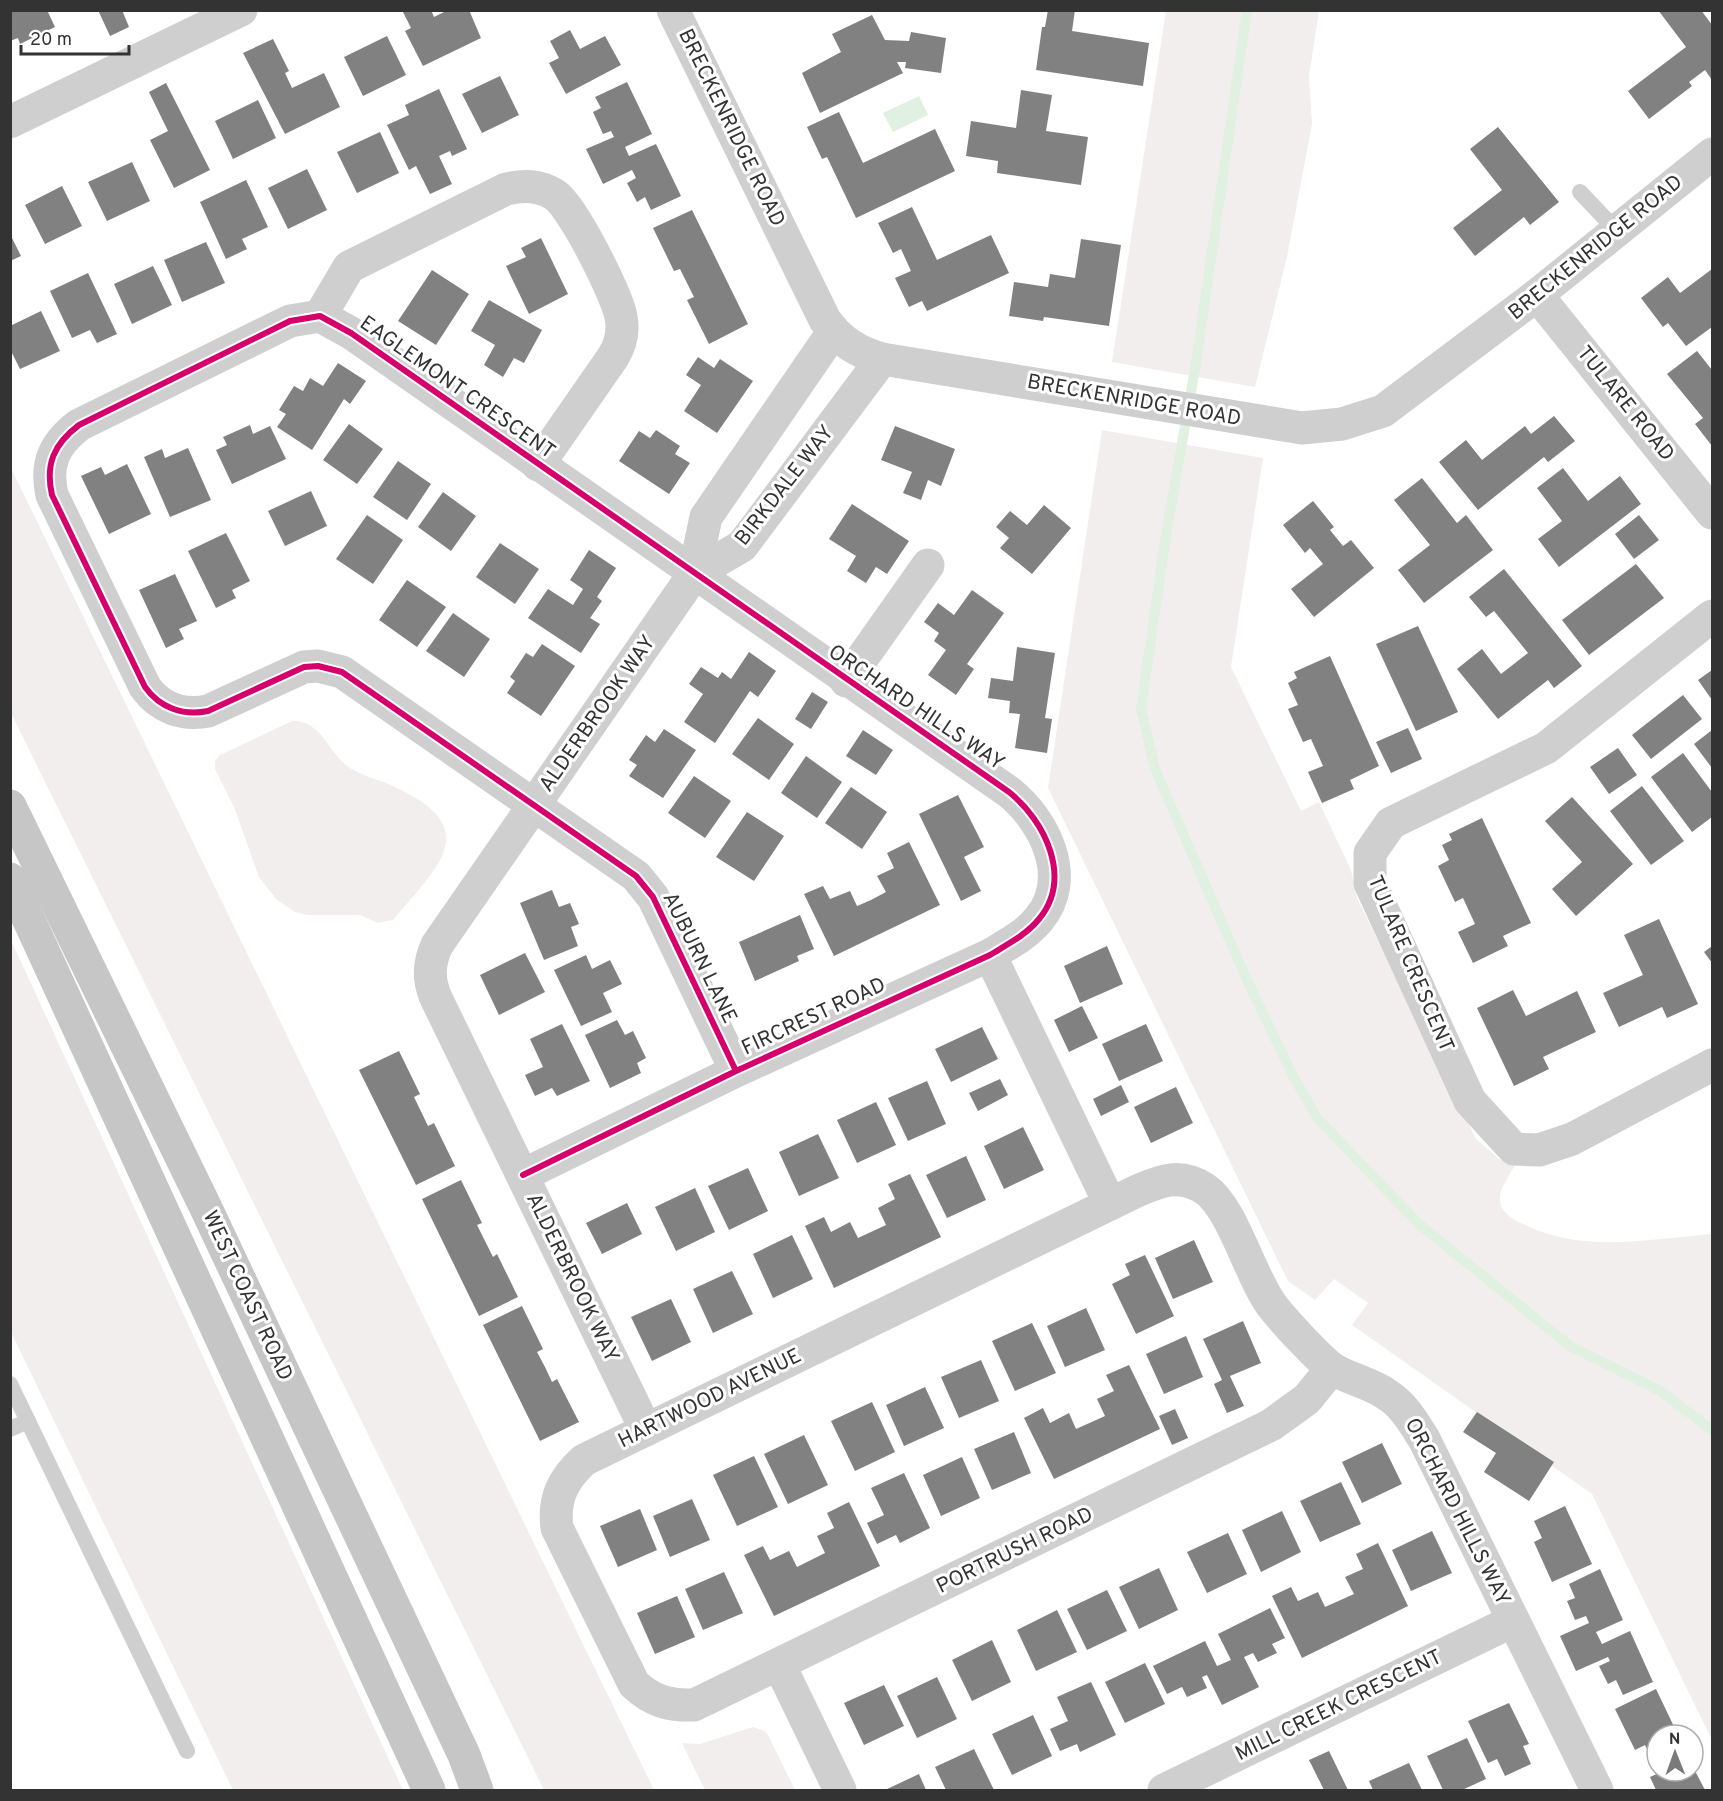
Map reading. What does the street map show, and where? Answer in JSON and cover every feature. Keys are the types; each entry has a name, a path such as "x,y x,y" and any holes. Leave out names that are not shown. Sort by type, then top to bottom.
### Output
{"main road":[{"name":"WEST COAST ROAD","path":"10,806 205,1206 464,1755 477,1791"},
{"name":"WEST COAST ROAD","path":"10,879 429,1791"}],"street":[{"path":"10,122 241,10"},
{"name":"BRECKENRIDGE ROAD","path":"685,14 825,320 833,332 864,354 882,359 1302,428 1322,427 1363,419 1401,399 1537,295 1713,154"},
{"path":"533,807 342,672 330,668 304,667 292,671 208,711 187,713 161,704 145,687 52,495 48,481 53,454 59,443 79,425 290,321 320,316 349,267 506,189 533,186 556,196 572,214 616,302 622,331 620,345 613,357 538,465"},
{"name":"TULARE ROAD","path":"1537,295 1713,513"},
{"name":"EAGLEMONT CRESCENT","path":"320,316 351,333 694,574"},
{"name":"BIRKDALE WAY","path":"694,574 705,517 833,332"},
{"name":"BIRKDALE WAY","path":"694,574 742,546 882,359"},
{"path":"846,681 928,565"},
{"name":"ALDERBROOK WAY","path":"646,1430 435,996 429,974 430,963 437,945 694,574"},
{"name":"ORCHARD HILLS WAY","path":"694,574 1024,804 1040,830 1055,867 1054,889 1040,918 1023,935 990,955"},
{"name":"TULARE CRESCENT","path":"1713,616 1546,748 1392,823 1370,853 1368,867 1370,883 1470,1101 1514,1149 1539,1150 1572,1139 1713,1065"},
{"name":"AUBURN LANE","path":"533,807 626,867 645,885 653,897 736,1071"},
{"path":"990,955 1110,1204"},
{"name":"FIRCREST ROAD","path":"523,1175 736,1071 990,955"},
{"name":"ORCHARD HILLS WAY","path":"1110,1204 1165,1178 1195,1183 1208,1191 1219,1202 1257,1281 1273,1307 1332,1368 1386,1393 1405,1410 1424,1439 1597,1791"},
{"name":"HARTWOOD AVENUE","path":"682,1706 660,1702 646,1695 634,1684 557,1527 557,1500 562,1484 572,1471 584,1460 1110,1204"},
{"name":"PORTRUSH ROAD","path":"682,1706 706,1702 1272,1425 1307,1399 1332,1368"},
{"name":"MILL CREEK CRESCENT","path":"1164,1791 1513,1622"},
{"path":"780,1665 840,1791"}],"lane":[{"path":"1580,192 1616,230"},
{"path":"10,1384 188,1751"},
{"path":"10,1429 28,1421"}],"shaded area":[{"path":"1166,11 1319,11 1309,76 1312,124 1287,257 1255,387 1112,362"},
{"path":"919,96 928,115 893,132 883,113"},
{"path":"1102,430 1263,458 1231,667 1301,811 1319,802 1351,870 1357,898 1476,1139 1499,1159 1515,1165 1500,1194 1500,1203 1504,1211 1519,1222 1546,1233 1593,1242 1640,1241 1712,1234 1712,1740 1592,1494 1352,1325 1368,1303 1334,1279 1315,1300 1288,1281 1048,788"},
{"path":"11,468 654,1790 544,1790 11,713"},
{"path":"292,721 311,726 350,768 397,788 424,803 439,818 446,834 445,849 425,882 393,920 378,923 360,915 307,915 295,912 277,900 259,877 234,807 215,769 215,761 220,755"},
{"path":"10,938 403,1790 233,1790 11,1332"},
{"path":"753,1727 765,1731 769,1737 795,1790 705,1790 682,1743 700,1744"}],"building":[{"path":"10,10 47,10 55,27 20,44 18,38 10,41"},
{"path":"98,10 122,10 129,27 110,36"},
{"path":"402,10 431,10 434,17 448,10 469,10 481,38 423,66 405,31 411,28"},
{"path":"1048,10 1075,10 1072,31 1149,43 1143,86 1036,70 1042,27 1045,27"},
{"path":"1658,10 1701,10 1712,25 1712,80 1705,70 1689,82 1692,86 1649,119 1628,91 1686,47"},
{"path":"872,15 885,40 909,41 911,32 946,38 941,73 905,68 906,62 897,62 903,73 820,113 802,73 841,52 832,34"},
{"path":"570,30 580,49 605,36 621,65 566,94 549,63 559,58 550,41"},
{"path":"387,36 406,75 363,96 344,57"},
{"path":"273,39 289,71 285,73 292,88 324,73 340,107 285,134 243,53"},
{"path":"500,76 519,115 482,133 462,94"},
{"path":"627,82 652,134 625,147 629,156 656,144 681,196 651,210 645,197 637,202 627,183 636,178 632,170 603,184 586,149 614,137 611,131 603,134 593,112 601,108 595,97"},
{"path":"166,83 210,170 174,188 150,140 168,131 149,92"},
{"path":"439,89 467,149 452,156 450,151 439,156 452,184 430,194 416,166 409,170 387,125 409,115 405,105"},
{"path":"1021,90 1052,95 1046,131 1088,137 1081,185 997,173 998,161 966,156 971,121 1016,128"},
{"path":"258,100 276,138 233,159 215,121"},
{"path":"839,112 863,163 935,129 955,171 856,218 827,157 822,159 807,127"},
{"path":"1498,127 1559,202 1530,225 1524,217 1475,256 1453,228 1502,190 1470,149"},
{"path":"380,132 399,173 357,193 337,152"},
{"path":"132,162 150,201 107,221 88,182"},
{"path":"307,169 327,210 288,229 268,188"},
{"path":"246,180 268,227 242,239 247,249 226,259 200,202"},
{"path":"62,186 82,226 45,244 25,205"},
{"path":"912,207 937,260 991,235 1009,273 927,311 922,301 909,307 895,278 911,271 901,249 893,253 878,223"},
{"path":"692,210 748,324 709,344 687,300 694,297 680,269 674,271 653,228"},
{"path":"10,234 21,256 10,261"},
{"path":"541,238 568,294 529,314 506,266 526,257 521,248"},
{"path":"1081,239 1121,245 1109,326 1044,317 1043,321 1009,316 1014,282 1048,287 1050,274 1075,278"},
{"path":"206,242 225,283 182,302 164,260"},
{"path":"153,266 172,305 132,324 114,284"},
{"path":"1712,269 1712,327 1686,346 1668,323 1663,327 1641,298 1668,277 1680,293"},
{"path":"432,270 469,294 436,345 398,321"},
{"path":"88,273 117,334 97,343 90,330 72,338 50,291"},
{"path":"489,300 542,330 524,363 514,358 503,377 484,365 495,345 471,331"},
{"path":"41,311 60,351 20,369 10,349 10,326"},
{"path":"1697,351 1712,370 1712,446 1695,424 1703,418 1667,374"},
{"path":"698,357 714,368 720,359 753,381 717,433 684,411 701,385 686,375"},
{"path":"338,363 366,381 350,404 344,399 312,450 277,427 286,414 279,410 294,386 303,391 310,378 323,386"},
{"path":"1554,416 1575,441 1548,462 1544,457 1478,510 1439,462 1466,440 1482,460 1525,426 1531,434"},
{"path":"349,424 383,449 357,484 323,460"},
{"path":"250,425 253,434 270,426 286,459 232,484 216,450 227,445 223,437"},
{"path":"895,426 955,449 941,486 928,480 921,500 903,493 912,472 881,460"},
{"path":"656,430 680,446 675,454 690,463 669,494 619,461 639,431 650,438"},
{"path":"188,448 211,500 170,517 144,457 162,449 165,458"},
{"path":"398,461 431,484 407,520 373,497"},
{"path":"127,464 151,514 109,534 81,476 101,467 105,475"},
{"path":"1563,468 1588,501 1620,476 1641,504 1559,567 1538,539 1562,521 1537,488"},
{"path":"1422,478 1457,523 1466,515 1493,550 1424,603 1398,570 1430,545 1394,500"},
{"path":"311,491 327,526 285,546 268,511"},
{"path":"443,492 476,516 451,551 418,527"},
{"path":"1313,501 1334,527 1330,530 1343,546 1351,540 1374,568 1314,617 1291,589 1323,564 1310,548 1305,553 1283,525"},
{"path":"852,504 909,541 887,574 876,567 866,583 847,571 856,556 829,539"},
{"path":"1044,505 1071,528 1032,574 1000,548 1009,538 996,527 1010,511 1027,525"},
{"path":"367,515 403,540 373,584 336,559"},
{"path":"1639,515 1659,540 1634,559 1615,534"},
{"path":"226,533 250,581 232,590 236,598 216,608 188,551"},
{"path":"500,543 539,569 515,604 476,577"},
{"path":"589,550 616,568 597,597 602,601 590,618 600,624 581,653 528,618 548,589 573,605 583,589 570,580"},
{"path":"1636,564 1664,598 1589,655 1562,620"},
{"path":"1504,569 1582,666 1554,688 1548,680 1498,719 1457,669 1482,649 1501,674 1528,653 1494,611 1486,617 1469,597"},
{"path":"175,574 197,621 179,629 184,639 166,648 139,590"},
{"path":"407,580 446,607 417,647 379,620"},
{"path":"972,590 1004,613 967,664 974,669 956,695 928,675 946,650 934,641 939,633 924,622 938,603 954,615"},
{"path":"453,613 490,639 464,677 426,651"},
{"path":"1418,626 1458,712 1416,731 1376,644"},
{"path":"542,644 575,666 541,716 507,693 515,681 510,677 526,653 533,657"},
{"path":"1017,647 1055,653 1045,718 1052,719 1047,753 1015,748 1020,714 1009,713 1010,701 988,698 991,678 1013,681"},
{"path":"749,652 776,671 758,697 750,691 715,743 684,722 703,694 689,684 701,667 718,678 722,672 731,679"},
{"path":"1330,656 1379,766 1350,780 1354,789 1322,803 1308,772 1323,766 1311,739 1303,742 1288,709 1298,705 1288,683 1297,678 1294,672"},
{"path":"1712,670 1712,700 1698,680"},
{"path":"812,692 828,702 811,729 795,719"},
{"path":"1683,695 1702,719 1651,759 1632,735"},
{"path":"758,718 794,744 769,780 732,754"},
{"path":"1408,728 1422,759 1391,773 1376,742"},
{"path":"664,729 696,750 663,798 629,776 637,765 629,760 646,735 655,742"},
{"path":"863,730 893,750 876,775 846,756"},
{"path":"1712,730 1712,768 1694,744"},
{"path":"1618,748 1637,775 1609,794 1590,767"},
{"path":"1683,753 1712,792 1712,817 1692,832 1651,777"},
{"path":"806,756 842,782 817,818 781,793"},
{"path":"694,776 731,801 705,838 668,813"},
{"path":"1642,786 1684,841 1651,865 1610,811"},
{"path":"851,787 887,812 862,849 825,823"},
{"path":"958,795 984,847 964,857 981,891 961,901 919,814"},
{"path":"1572,797 1633,864 1576,916 1552,889 1582,862 1545,821"},
{"path":"747,812 784,836 754,881 716,857"},
{"path":"1482,818 1531,923 1503,936 1508,946 1473,963 1458,932 1475,924 1463,898 1455,902 1438,866 1449,860 1442,845 1452,840 1449,834"},
{"path":"909,842 940,905 834,956 804,894 823,886 830,899 850,891 857,906 871,900 886,892 877,876 894,868 887,853"},
{"path":"552,890 559,907 570,903 579,924 571,927 578,946 544,960 520,903"},
{"path":"800,915 814,949 797,956 799,961 755,981 739,942"},
{"path":"1659,919 1698,1004 1667,1018 1662,1007 1619,1027 1603,993 1643,975 1624,935"},
{"path":"1107,946 1123,984 1080,1003 1064,966"},
{"path":"1712,946 1712,963 1704,952"},
{"path":"525,953 545,992 499,1015 480,975"},
{"path":"586,955 592,969 610,960 622,984 603,993 612,1012 581,1026 554,970"},
{"path":"1513,990 1526,1016 1577,991 1596,1032 1543,1057 1549,1069 1514,1086 1477,1008"},
{"path":"1082,1006 1098,1038 1069,1052 1054,1020"},
{"path":"617,1020 625,1035 633,1031 646,1058 637,1063 641,1073 610,1088 585,1035"},
{"path":"562,1024 590,1081 557,1096 552,1088 535,1096 525,1075 543,1067 530,1039"},
{"path":"1146,1024 1163,1061 1119,1081 1102,1044"},
{"path":"982,1027 998,1059 951,1082 935,1049"},
{"path":"399,1051 420,1094 414,1097 428,1126 434,1123 455,1166 416,1185 359,1070"},
{"path":"1000,1079 1008,1095 978,1111 969,1093"},
{"path":"927,1081 946,1124 908,1141 888,1098"},
{"path":"1121,1085 1129,1102 1101,1116 1093,1099"},
{"path":"1176,1087 1193,1123 1151,1143 1134,1107"},
{"path":"876,1102 896,1145 857,1163 837,1120"},
{"path":"1023,1127 1044,1170 1004,1189 984,1146"},
{"path":"818,1134 839,1178 799,1196 779,1152"},
{"path":"966,1156 986,1200 947,1218 926,1175"},
{"path":"748,1168 768,1211 729,1230 708,1186"},
{"path":"910,1174 941,1237 834,1288 805,1226 824,1217 831,1232 850,1222 858,1238 886,1225 878,1208 895,1199 888,1184"},
{"path":"461,1180 482,1223 477,1225 493,1257 497,1254 518,1297 479,1316 422,1199"},
{"path":"695,1188 715,1232 676,1251 655,1207"},
{"path":"627,1203 642,1234 602,1254 586,1223"},
{"path":"792,1235 813,1279 773,1298 753,1254"},
{"path":"1194,1240 1213,1282 1173,1299 1155,1258"},
{"path":"1145,1255 1174,1316 1136,1334 1112,1284 1130,1275 1125,1264"},
{"path":"732,1271 753,1314 713,1333 693,1289"},
{"path":"671,1299 691,1342 652,1361 631,1317"},
{"path":"522,1306 543,1349 537,1352 552,1382 557,1379 579,1422 540,1441 483,1325"},
{"path":"1086,1308 1105,1350 1065,1367 1047,1326"},
{"path":"1243,1321 1261,1363 1230,1376 1244,1406 1227,1413 1214,1384 1222,1380 1203,1339"},
{"path":"1032,1323 1056,1373 1015,1391 992,1341"},
{"path":"1186,1336 1203,1377 1164,1394 1146,1354"},
{"path":"981,1360 999,1401 959,1418 941,1377"},
{"path":"1129,1365 1160,1429 1054,1479 1024,1418 1043,1408 1050,1423 1069,1413 1076,1429 1105,1416 1097,1399 1114,1391 1106,1375"},
{"path":"925,1387 944,1428 904,1446 886,1405"},
{"path":"872,1402 895,1452 855,1471 831,1421"},
{"path":"1175,1409 1188,1438 1172,1445 1159,1416"},
{"path":"1477,1412 1554,1462 1529,1501 1484,1472 1496,1453 1463,1432"},
{"path":"1014,1432 1031,1473 992,1490 974,1449"},
{"path":"804,1435 828,1485 788,1504 764,1454"},
{"path":"1382,1443 1402,1484 1362,1503 1342,1462"},
{"path":"754,1456 778,1507 737,1526 713,1475"},
{"path":"962,1457 980,1498 941,1516 923,1475"},
{"path":"904,1473 930,1528 900,1543 896,1535 877,1544 867,1523 884,1515 871,1488"},
{"path":"1341,1482 1361,1524 1320,1542 1300,1501"},
{"path":"692,1499 710,1540 670,1557 653,1516"},
{"path":"849,1502 880,1566 774,1616 744,1555 763,1546 770,1560 789,1551 797,1567 825,1553 817,1536 834,1528 827,1513"},
{"path":"1565,1506 1592,1564 1552,1582 1534,1542 1542,1538 1534,1521"},
{"path":"640,1509 657,1550 618,1567 600,1526"},
{"path":"1282,1511 1301,1552 1261,1572 1242,1530"},
{"path":"1432,1531 1452,1573 1411,1591 1392,1550"},
{"path":"1228,1533 1247,1574 1207,1593 1187,1552"},
{"path":"1378,1543 1408,1606 1302,1658 1272,1596 1291,1587 1298,1601 1318,1592 1325,1607 1354,1594 1345,1577 1363,1569 1356,1554"},
{"path":"1159,1568 1178,1610 1139,1629 1119,1587"},
{"path":"1600,1569 1623,1620 1596,1632 1602,1644 1630,1631 1653,1682 1623,1695 1616,1680 1608,1684 1599,1666 1610,1661 1608,1657 1576,1671 1560,1636 1589,1623 1586,1616 1575,1620 1567,1601 1575,1598 1569,1584"},
{"path":"724,1572 743,1613 703,1630 685,1589"},
{"path":"1107,1590 1127,1631 1087,1650 1067,1609"},
{"path":"677,1596 695,1637 655,1654 637,1613"},
{"path":"1270,1608 1285,1638 1272,1644 1277,1653 1258,1662 1253,1653 1244,1657 1259,1687 1222,1705 1207,1675 1202,1677 1207,1688 1187,1697 1182,1687 1167,1694 1153,1666 1205,1641 1217,1666 1231,1660 1218,1634"},
{"path":"1057,1610 1077,1652 1036,1671 1017,1630"},
{"path":"992,1640 1011,1682 972,1701 952,1660"},
{"path":"1145,1663 1165,1704 1125,1723 1105,1682"},
{"path":"937,1677 957,1719 917,1738 897,1696"},
{"path":"1091,1682 1116,1735 1080,1752 1077,1744 1060,1751 1050,1729 1068,1721 1057,1697"},
{"path":"884,1685 904,1726 864,1745 844,1703"},
{"path":"1656,1689 1672,1723 1645,1723 1645,1745 1635,1750 1615,1709"},
{"path":"1509,1703 1529,1744 1523,1746 1531,1764 1505,1776 1497,1759 1488,1763 1468,1721"},
{"path":"1033,1715 1052,1756 1012,1775 992,1734"},
{"path":"1467,1738 1486,1779 1462,1790 1443,1790 1427,1756"},
{"path":"974,1749 994,1790 946,1790 935,1767"},
{"path":"1329,1751 1348,1790 1324,1790 1309,1760"},
{"path":"1409,1763 1422,1790 1373,1790 1369,1781"},
{"path":"919,1774 926,1790 885,1790"},
{"path":"1653,1783 1701,1783 1705,1790 1656,1790"}],"waterway":[{"path":"1247,10 1195,369 1166,535 1141,708 1155,769 1247,980 1294,1078 1318,1119 1420,1225 1570,1346 1659,1390 1712,1430"}],"cycle path":[{"path":"523,1175 736,1071 990,955 1016,939 1039,919 1049,903 1054,886 1054,868 1050,851 1034,818 1009,792 351,333 320,316 290,321 79,425 63,440 54,455 50,474 52,495 145,687 151,694 173,709 190,712 208,711 304,667 318,666 342,672 636,876 653,897 736,1071"}]}
